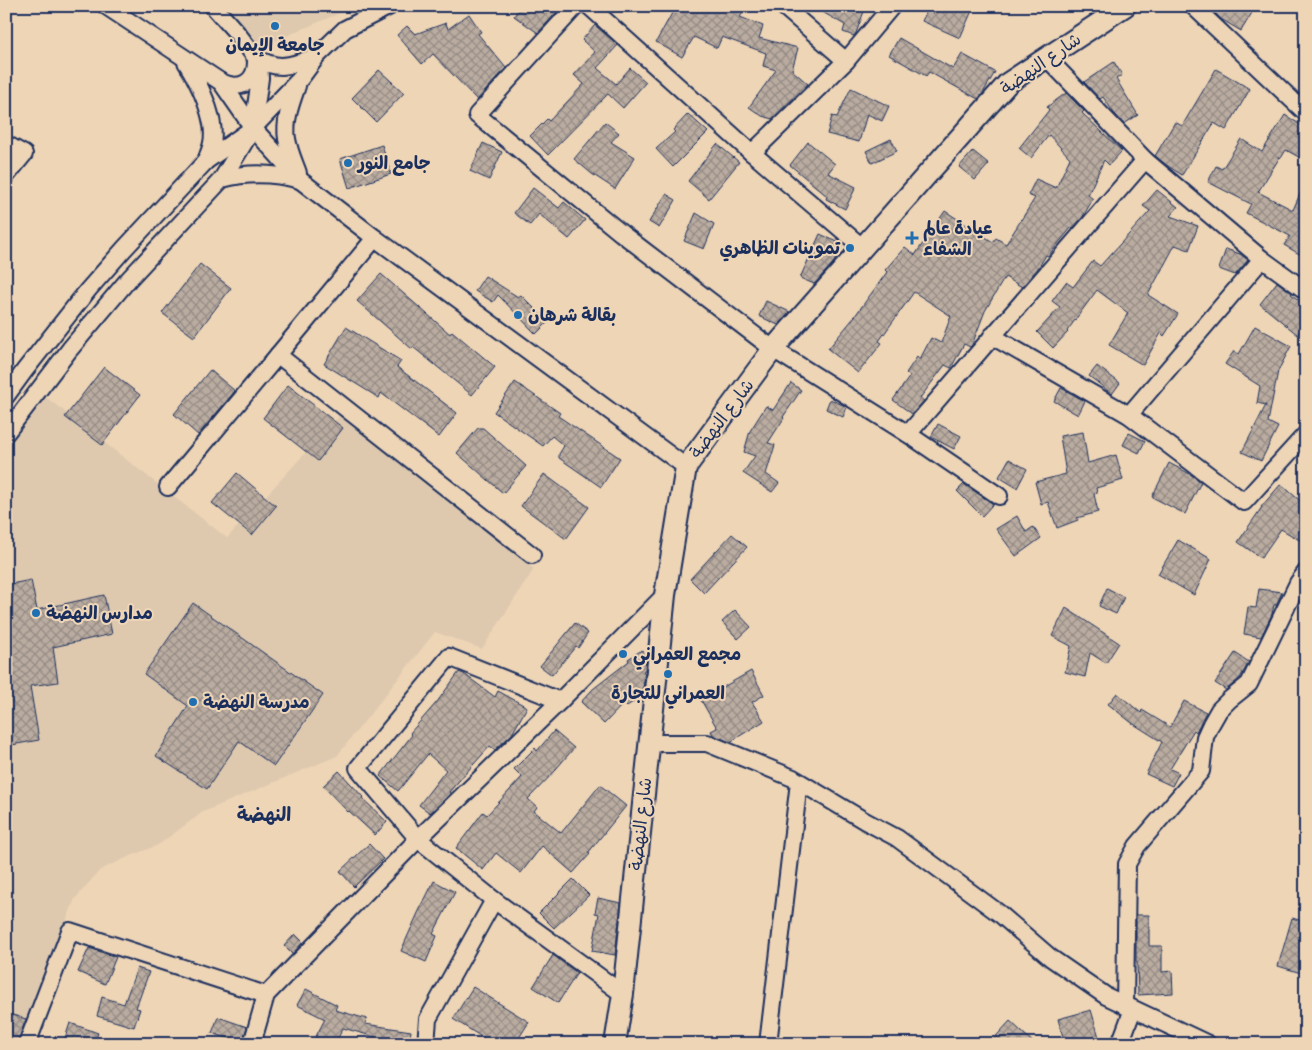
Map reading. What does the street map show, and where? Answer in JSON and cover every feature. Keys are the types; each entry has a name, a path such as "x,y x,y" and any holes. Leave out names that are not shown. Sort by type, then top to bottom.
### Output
{"street":[{"path":"106,6 228,86 241,86 248,82 256,71 256,58"},
{"path":"6,396 88,290 124,249 211,158 254,128 260,78 259,64 237,33 212,6"},
{"path":"6,433 70,349 123,287 224,176 254,128 300,79 317,56 345,29 390,6"},
{"path":"576,6 477,115 621,233 773,349 908,434 1000,496"},
{"path":"589,6 752,153 862,247"},
{"path":"783,6 846,60"},
{"path":"752,153 846,60 892,6"},
{"name":"شارع النهضة","path":"615,1044 623,994 665,595 686,467 773,349 1008,83 1125,6"},
{"path":"1193,6 1306,113"},
{"path":"182,56 199,85 210,116 212,132 211,158"},
{"path":"256,58 271,65 287,66 317,56"},
{"path":"1047,58 1145,160 1262,259 1306,291"},
{"path":"300,79 288,113 286,134 300,180"},
{"path":"222,82 254,128 300,180 375,238 686,467"},
{"path":"6,144 24,154 6,176"},
{"path":"211,158 224,159 227,164 224,176"},
{"path":"908,434 1145,160"},
{"path":"224,176 260,174 284,176 300,180"},
{"path":"168,487 375,238"},
{"path":"1129,415 1262,259"},
{"path":"992,336 1129,415 1244,502 1306,434"},
{"path":"278,356 532,555"},
{"path":"1120,1044 1129,1007 1127,864 1137,846 1201,771 1205,737 1211,724 1219,710 1249,684 1298,584 1306,572"},
{"path":"252,1044 266,995 418,839 560,701 665,595"},
{"path":"560,701 449,657 358,768 418,839 494,900 623,994"},
{"path":"650,743 707,743 800,782 897,838 1000,914 1051,958 1106,996 1208,1044"},
{"path":"768,1044 774,1008 800,782"},
{"path":"426,1044 428,1019 494,900"},
{"path":"27,1044 70,931 266,995"}],"shaded area":[{"name":"جامعة الإيمان","path":"224,6 356,6 261,47"},
{"name":"مدرسة النهضة","path":"42,394 227,538 342,413 534,569 482,649 435,632 337,756 203,812 158,845 100,870 75,899 17,1044 6,1044 6,443"}],"building":[{"path":"521,6 562,6 538,33 514,16"},
{"path":"676,6 748,6 740,17 763,26 759,38 798,48 792,70 808,84 772,119 762,116 749,107 776,70 763,66 766,53 722,37 717,48 694,37 682,57 656,42"},
{"path":"812,6 866,6 854,36 843,32 845,25"},
{"path":"929,6 974,6 960,38 922,21"},
{"path":"1208,6 1256,6 1241,31 1221,19"},
{"path":"469,14 481,32 478,34 506,68 477,100 433,54 422,64 397,35 407,26 415,34 446,23 448,29"},
{"path":"595,25 618,45 597,68 616,84 630,68 646,82 623,108 608,94 548,155 530,136 547,119 549,121 584,84 574,75 595,52 582,40"},
{"path":"899,38 953,69 962,54 995,72 978,99 929,72 926,76 889,55"},
{"path":"1114,62 1122,75 1116,79 1138,115 1124,124 1103,97 1100,99 1084,82"},
{"path":"1216,69 1250,89 1226,130 1214,123 1182,175 1155,156 1175,122 1182,126"},
{"path":"379,70 404,93 376,122 352,98"},
{"path":"851,88 889,106 882,121 867,114 859,142 827,134 832,116 837,117"},
{"path":"1066,93 1084,111 1082,113 1122,151 1109,165 1104,160 1088,195 1093,199 1082,218 1071,228 1048,256 1046,255 1039,267 1022,287 1005,277 985,311 972,345 970,347 964,344 951,368 945,365 920,398 924,401 912,414 893,400 910,376 906,373 917,357 920,359 931,338 941,343 951,316 914,292 879,341 882,343 858,373 828,349 887,272 885,270 905,247 915,255 945,211 993,242 996,238 1006,244 1035,198 1028,195 1036,179 1056,188 1070,158 1049,135 1031,158 1019,148 1049,110 1047,107"},
{"path":"688,114 708,132 673,167 656,149 675,132 673,130"},
{"path":"1285,115 1306,128 1306,161 1286,150 1258,192 1293,210 1306,180 1306,258 1284,245 1290,236 1246,213 1251,204 1208,182 1216,166 1222,169 1241,139 1262,152"},
{"path":"605,122 619,133 611,142 635,157 615,189 574,159"},
{"path":"891,139 897,151 872,163 866,151"},
{"path":"808,142 835,164 828,173 856,187 845,209 826,199 827,196 790,165"},
{"path":"483,143 502,152 489,180 470,171"},
{"path":"717,144 739,162 709,199 688,181"},
{"path":"382,145 391,174 349,188 340,159"},
{"path":"973,151 989,164 975,180 959,167"},
{"path":"533,188 559,208 564,202 585,220 569,239 539,214 530,225 514,213"},
{"path":"1157,190 1178,207 1170,216 1198,226 1189,250 1175,245 1148,295 1178,314 1164,336 1161,333 1143,365 1109,345 1128,313 1097,290 1068,332 1053,348 1037,332 1060,307 1052,301 1066,282 1073,287 1093,261 1100,266 1150,211 1143,206"},
{"path":"666,194 676,200 659,228 649,222"},
{"path":"696,213 714,224 704,249 684,241"},
{"path":"820,234 842,244 834,262 814,284 800,278"},
{"path":"1226,249 1240,254 1248,260 1235,275 1219,269"},
{"path":"200,264 231,288 194,337 162,313"},
{"path":"381,274 450,334 452,331 495,367 472,395 413,347 412,349 357,301"},
{"path":"485,276 518,297 521,295 548,322 536,334 498,295 493,302 475,291"},
{"path":"1277,282 1306,306 1306,320 1298,335 1260,304"},
{"path":"766,301 790,312 778,325 759,316"},
{"path":"1255,326 1291,346 1278,371 1268,422 1278,427 1261,461 1242,452 1266,405 1257,403 1260,386 1225,364 1234,351 1239,354"},
{"path":"346,327 401,361 397,367 457,413 439,437 381,393 379,398 324,364"},
{"path":"1097,366 1120,383 1112,394 1089,376"},
{"path":"104,367 140,395 102,445 65,417"},
{"path":"210,370 235,391 198,435 174,414"},
{"path":"515,382 560,413 558,416 620,458 601,487 559,458 559,454 564,446 552,436 543,446 494,412"},
{"path":"791,383 801,390 768,443 775,445 766,474 779,483 772,492 743,473 755,456 744,452 750,431 766,406 773,410"},
{"path":"288,385 343,428 318,461 263,418"},
{"path":"1061,388 1085,401 1078,415 1054,401"},
{"path":"830,399 847,407 843,417 826,409"},
{"path":"938,424 961,436 954,449 931,437"},
{"path":"478,428 483,428 526,466 503,493 457,453"},
{"path":"1083,432 1088,463 1116,455 1123,480 1096,488 1097,493 1094,494 1098,512 1077,518 1078,520 1057,528 1048,502 1041,504 1035,482 1066,474 1060,436"},
{"path":"1129,433 1145,441 1139,453 1123,445"},
{"path":"1009,459 1027,469 1017,488 999,477"},
{"path":"1169,463 1201,482 1185,514 1152,497"},
{"path":"237,473 276,506 252,535 212,503"},
{"path":"544,474 589,507 566,539 521,506"},
{"path":"964,484 993,504 982,516 957,491"},
{"path":"1281,484 1306,506 1306,544 1281,529 1261,558 1238,542 1261,507"},
{"path":"1017,516 1026,532 1033,527 1041,538 1016,556 996,529"},
{"path":"732,534 747,547 704,593 690,579"},
{"path":"1178,540 1211,559 1194,595 1158,574"},
{"path":"31,580 37,610 104,595 112,634 53,647 58,682 30,686 39,740 6,746 6,696 11,695 6,656 6,585"},
{"path":"1107,588 1124,597 1116,614 1099,606"},
{"path":"1259,589 1282,592 1276,605 1274,605 1272,614 1261,637 1244,634 1248,607 1256,608"},
{"path":"193,603 323,695 274,766 239,741 207,789 156,756 188,706 144,674"},
{"path":"1066,608 1119,643 1106,663 1090,653 1085,677 1065,672 1071,646 1052,636"},
{"path":"735,610 751,627 738,639 722,622"},
{"path":"575,623 588,633 578,648 576,646 552,675 540,666"},
{"path":"642,650 646,658 645,670 643,671 645,673 642,696 627,706 624,703 604,724 581,702 593,689 629,661 628,659"},
{"path":"1235,653 1249,662 1240,678 1226,690 1215,683"},
{"path":"751,671 764,695 752,702 764,721 730,742 713,735 711,731 717,728 701,700"},
{"path":"459,672 495,697 498,691 527,707 512,734 495,750 490,746 449,792 448,796 430,813 419,805 446,770 428,754 398,791 380,776 412,735 410,733 437,702"},
{"path":"1117,693 1141,713 1142,710 1170,727 1184,701 1206,712 1196,732 1194,730 1170,769 1179,773 1172,786 1146,774 1162,742 1132,723 1108,704"},
{"path":"554,731 574,748 528,799 537,807 534,811 561,833 600,785 626,806 588,853 590,854 573,873 542,846 521,873 496,853 483,870 456,848 483,812 487,815 522,777 514,769 535,748 537,751"},
{"path":"339,771 362,798 387,822 375,835 348,812 323,786"},
{"path":"369,844 383,859 354,887 340,871"},
{"path":"573,879 589,895 554,928 539,913"},
{"path":"434,881 455,892 433,934 437,936 426,962 401,951"},
{"path":"598,898 621,903 615,955 592,951 599,914 595,913"},
{"path":"1136,915 1149,915 1149,946 1162,946 1162,972 1172,971 1173,993 1138,995"},
{"path":"1292,918 1306,922 1306,955 1301,973 1278,966"},
{"path":"295,934 303,942 292,954 284,946"},
{"path":"89,948 116,957 105,984 78,972"},
{"path":"553,955 577,973 558,1003 533,987"},
{"path":"137,968 149,972 136,1008 140,1009 134,1027 97,1016 102,997 124,1004"},
{"path":"473,987 529,1022 515,1044 493,1044 453,1019"},
{"path":"306,989 337,1005 335,1010 367,1019 365,1024 411,1031 409,1044 374,1044 375,1037 343,1028 335,1044 312,1044 325,1019 297,1005"},
{"path":"1091,1010 1101,1044 1065,1044 1058,1019"},
{"path":"6,1013 26,1019 17,1044 6,1044"},
{"path":"218,1017 247,1027 242,1043 212,1033"},
{"path":"1010,1021 1035,1044 989,1044"},
{"path":"70,1023 98,1033 94,1044 63,1044"}],"place":[{"name":"جامعة الإيمان","path":"275,26"},
{"name":"جامع النور","path":"348,163"},
{"name":"عيادة عالم الشفاء","path":"912,238"},
{"name":"تموينات الظاهري","path":"850,248"},
{"name":"بقالة شرهان","path":"518,315"},
{"name":"مدارس النهضة","path":"36,613"},
{"name":"مجمع العمراني","path":"623,654"},
{"name":"العمراني للتجارة","path":"668,674"},
{"name":"مدرسة النهضة","path":"193,702"}],"district":[{"name":"النهضة","path":"264,815"}]}
